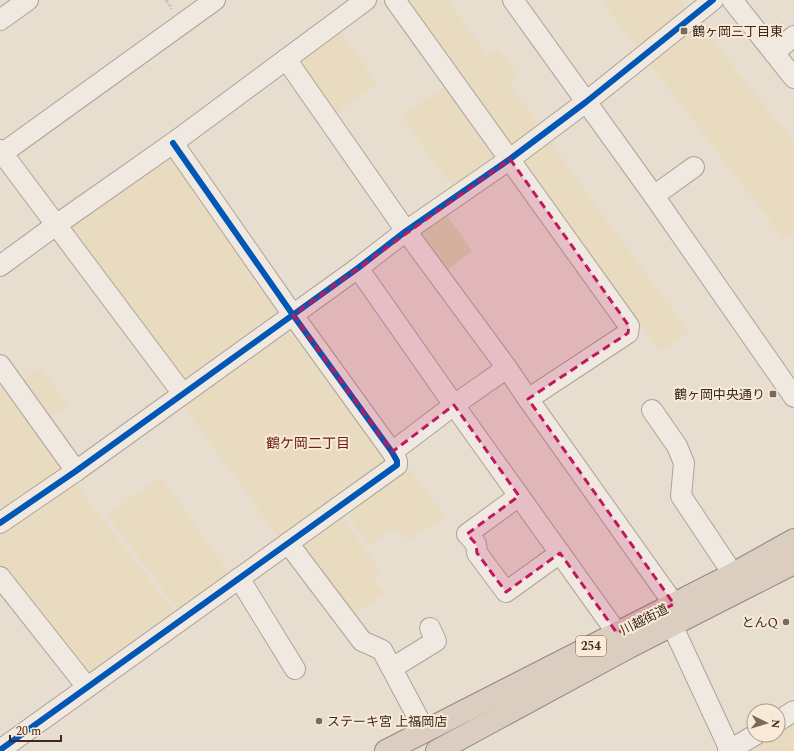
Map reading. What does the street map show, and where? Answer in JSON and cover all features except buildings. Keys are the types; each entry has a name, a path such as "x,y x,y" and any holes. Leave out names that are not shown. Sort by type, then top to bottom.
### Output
{"highway":[{"name":"川越街道","path":"437,751 622,651 673,614 733,574 794,540"},
{"name":"川越街道","path":"386,751 617,633 673,614 794,563"}],"street":[{"path":"2,16 28,0"},
{"path":"183,394 1,153 215,0"},
{"path":"0,266 173,143 366,0"},
{"path":"395,0 629,326 628,333 528,400"},
{"path":"513,0 654,196 794,397"},
{"path":"0,523 76,471 358,268 406,230 510,159 586,102 713,0"},
{"path":"732,0 794,78"},
{"path":"774,53 794,36"},
{"path":"286,59 406,230 506,368 673,614 729,750 746,740"},
{"path":"0,750 397,465 397,461 392,452 173,143"},
{"path":"654,196 694,167"},
{"path":"358,268 617,633"},
{"path":"0,366 76,471"},
{"path":"392,452 506,368"},
{"path":"652,410 676,446 684,463 681,496 733,574"},
{"path":"519,496 467,534 476,544 477,553 506,592 560,553"},
{"path":"288,543 362,641 382,650 425,731"},
{"path":"0,577 87,687"},
{"path":"239,578 295,669"},
{"path":"392,668 436,641 430,628"}],"path":[{"path":"166,0 175,13"}],"highlighted area":[{"path":"510,159 629,326 628,333 528,399 674,604 617,633 560,553 506,592 477,553 476,544 467,534 519,496 454,405 392,452 293,315"}],"shaded area":[{"path":"407,0 447,0 488,55 497,49 519,76 509,84 541,127 516,144 507,145"},
{"path":"601,0 681,0 689,10 639,50"},
{"path":"699,23 794,143 794,232 784,239 650,64"},
{"path":"339,30 377,84 333,115 300,69 300,59"},
{"path":"450,84 497,149 496,159 453,188 401,115"},
{"path":"547,138 689,333 660,352 522,165 522,156"},
{"path":"170,157 277,306 277,312 183,380 73,231 72,222"},
{"path":"446,214 472,251 446,271 421,237 422,231"},
{"path":"286,325 297,329 387,457 386,466 280,539 180,401"},
{"path":"41,366 68,406 49,419 22,380"},
{"path":"5,385 63,465 62,471 0,515 0,389"},
{"path":"408,468 445,516 408,540 396,528 370,546 349,517 349,510"},
{"path":"161,477 230,575 180,612 107,515"},
{"path":"72,480 176,614 92,676 86,673 0,565 0,532"},
{"path":"340,515 379,569 374,579 386,594 350,616 301,544"},
{"path":"794,720 794,751 753,751 751,746 756,743 786,743 786,725"}],"cycle path":[{"path":"0,523 76,471 358,268 406,231 510,159 586,102 713,0"},
{"path":"0,750 397,465 397,461 392,452 293,315 173,143"}],"place":[{"name":"鶴ヶ岡三丁目東","path":"684,31"},
{"name":"鶴ヶ岡中央通り","path":"773,394"},
{"name":"とんQ","path":"786,622"},
{"name":"ステーキ宮 上福岡店","path":"319,721"}],"district":[{"name":"鶴ケ岡二丁目","path":"308,443"}]}
